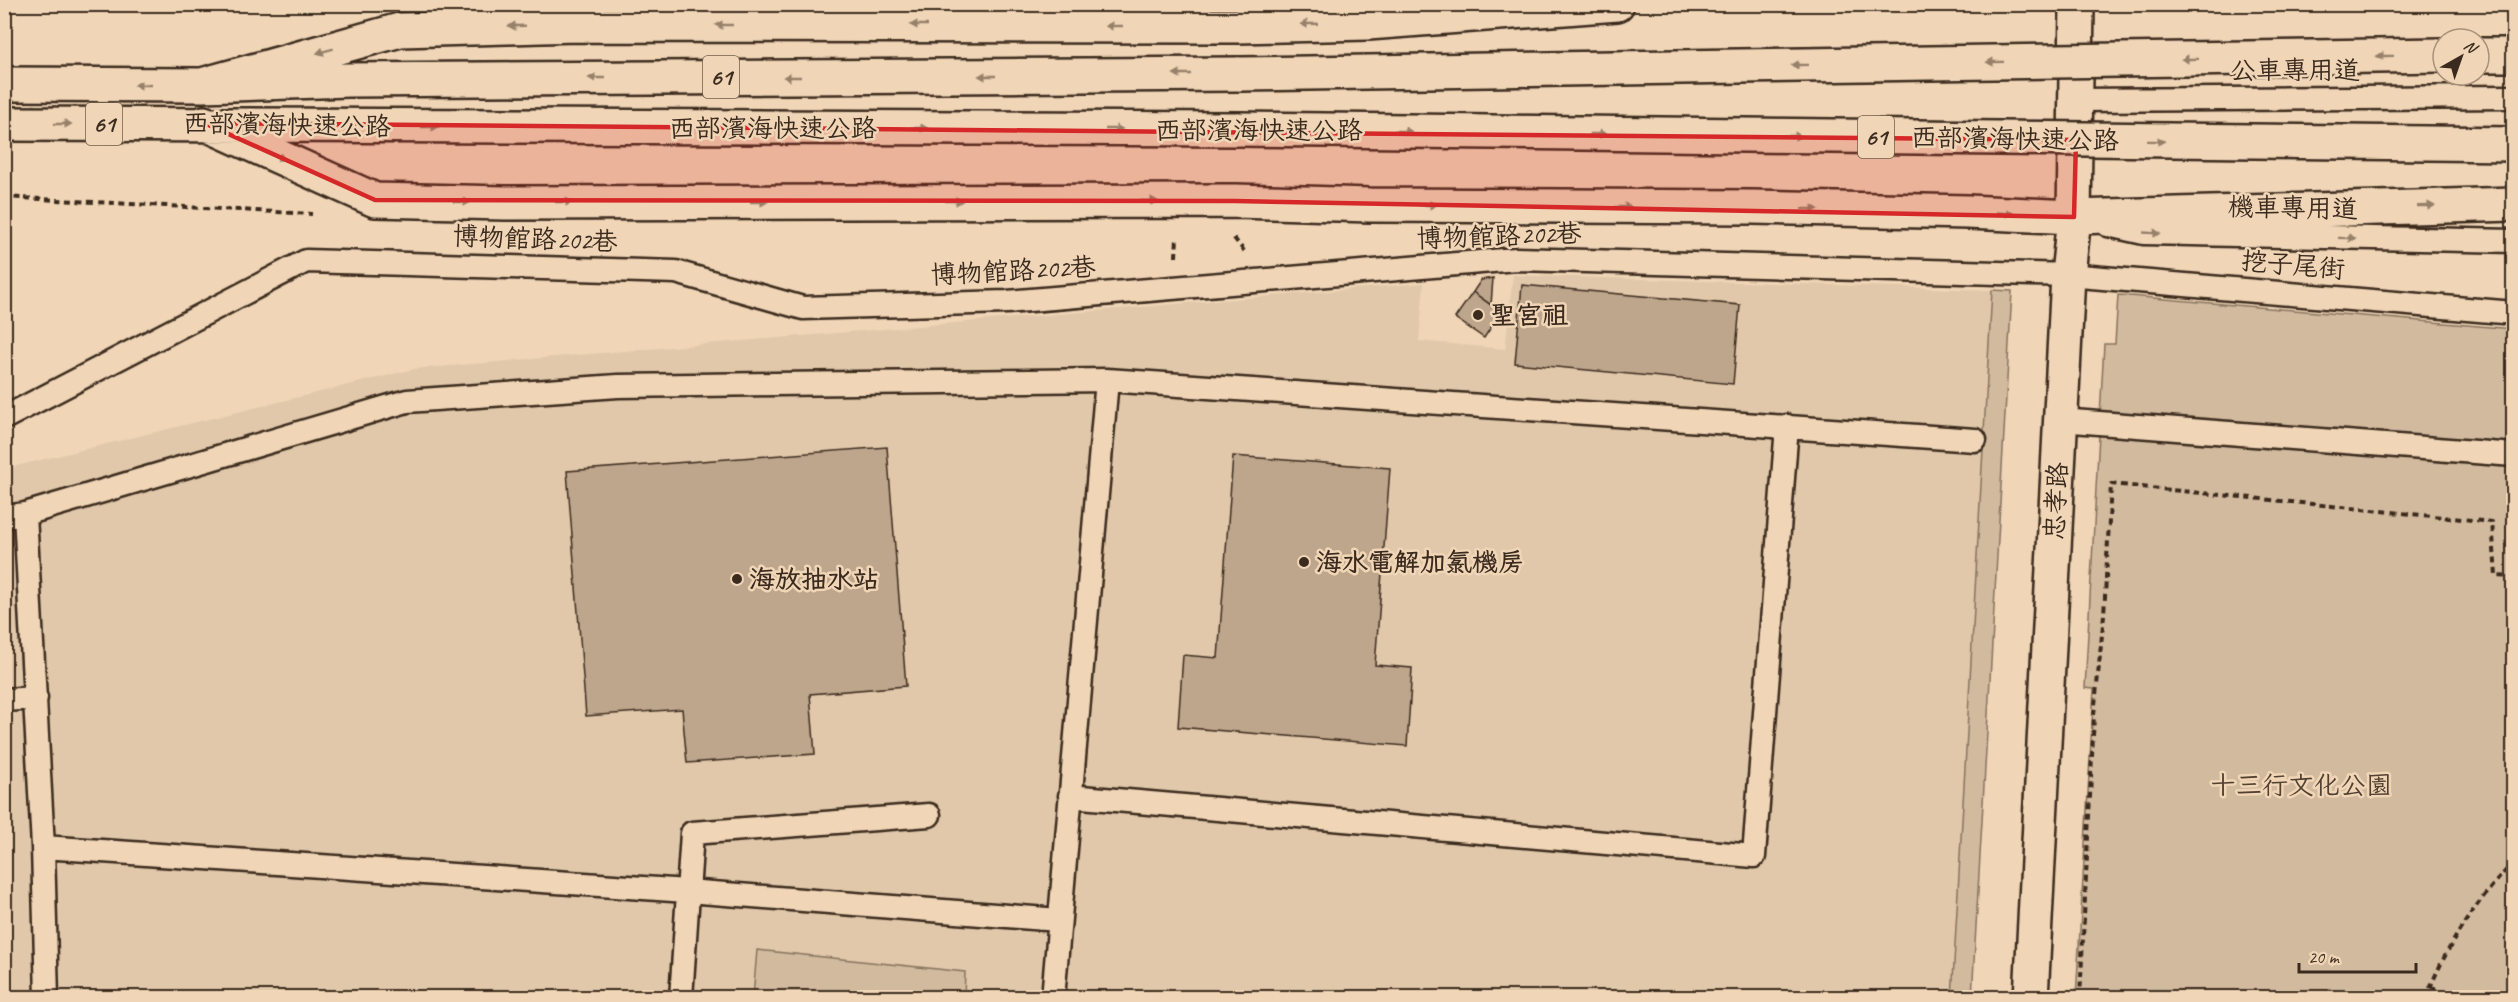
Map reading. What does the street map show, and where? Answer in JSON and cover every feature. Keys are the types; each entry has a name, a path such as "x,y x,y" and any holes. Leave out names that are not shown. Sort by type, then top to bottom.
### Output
{"main road":[{"path":"202,85 400,30 576,24 1238,26 1368,23 1617,4"},
{"name":"忠孝路","path":"2031,998 2060,420 2068,275 2074,217 2077,4"},
{"name":"西部濱海快速公路","path":"4,84 202,85 348,80 1240,74 2431,55"},
{"path":"2491,55 2514,55"},
{"path":"204,123 375,200 505,202 1235,201 1370,205 1752,207 2074,217 2514,204"},
{"name":"西部濱海快速公路","path":"4,124 204,123 373,127 1239,129 2514,144"}],"lane":[{"name":"公車專用道","path":"2077,100 2514,97"},
{"name":"機車專用道","path":"2074,217 2144,233 2514,241"},
{"name":"博物館路202巷","path":"4,417 306,261 676,272 803,308 1007,302 1516,259 2068,275"},
{"name":"挖子尾街","path":"2068,275 2514,313"},
{"path":"1053,998 1107,380"},
{"path":"47,998 36,698 15,515 407,400 618,386 1107,380 1975,440"},
{"path":"2060,420 2514,455"},
{"path":"1070,796 1754,856 1787,426"},
{"path":"4,700 36,698"},
{"path":"681,998 692,832 929,814"},
{"path":"43,847 687,891 1059,920"}],"path":[{"path":"2080,998 2094,715 2104,615 2111,484 2492,522 2496,576 2514,577"},
{"path":"2426,998 2456,934 2493,883 2514,862"},
{"path":"2431,986 2446,998"}],"highlighted area":[{"path":"204,123 2076,140 2074,217 1235,201 375,200"}],"shaded area":[{"path":"1513,275 1992,290 1952,997 5,997 4,469 414,369 1424,283 1419,341 1505,349"}],"green space":[{"path":"1992,290 2012,291 1972,997 1952,998"},
{"name":"十三行文化公園","path":"2118,295 2513,329 2513,997 2076,998 2094,689 2085,688 2104,344 2115,344"},
{"path":"757,950 965,972 964,997 753,997"}],"building":[{"path":"1493,278 1491,305 1473,292 1481,280"},
{"path":"1522,285 1740,305 1733,384 1515,363"},
{"name":"聖宮祖","path":"1473,292 1501,312 1484,338 1455,318"},
{"name":"海放抽水站","path":"887,447 906,686 810,694 815,754 687,763 682,709 586,716 567,471"},
{"name":"海水電解加氯機房","path":"1233,456 1390,468 1375,665 1412,668 1407,746 1178,727 1183,655 1218,658"}],"place":[{"name":"聖宮祖","path":"1478,315"},
{"name":"海水電解加氯機房","path":"1304,562"},
{"name":"海放抽水站","path":"737,579"}]}
